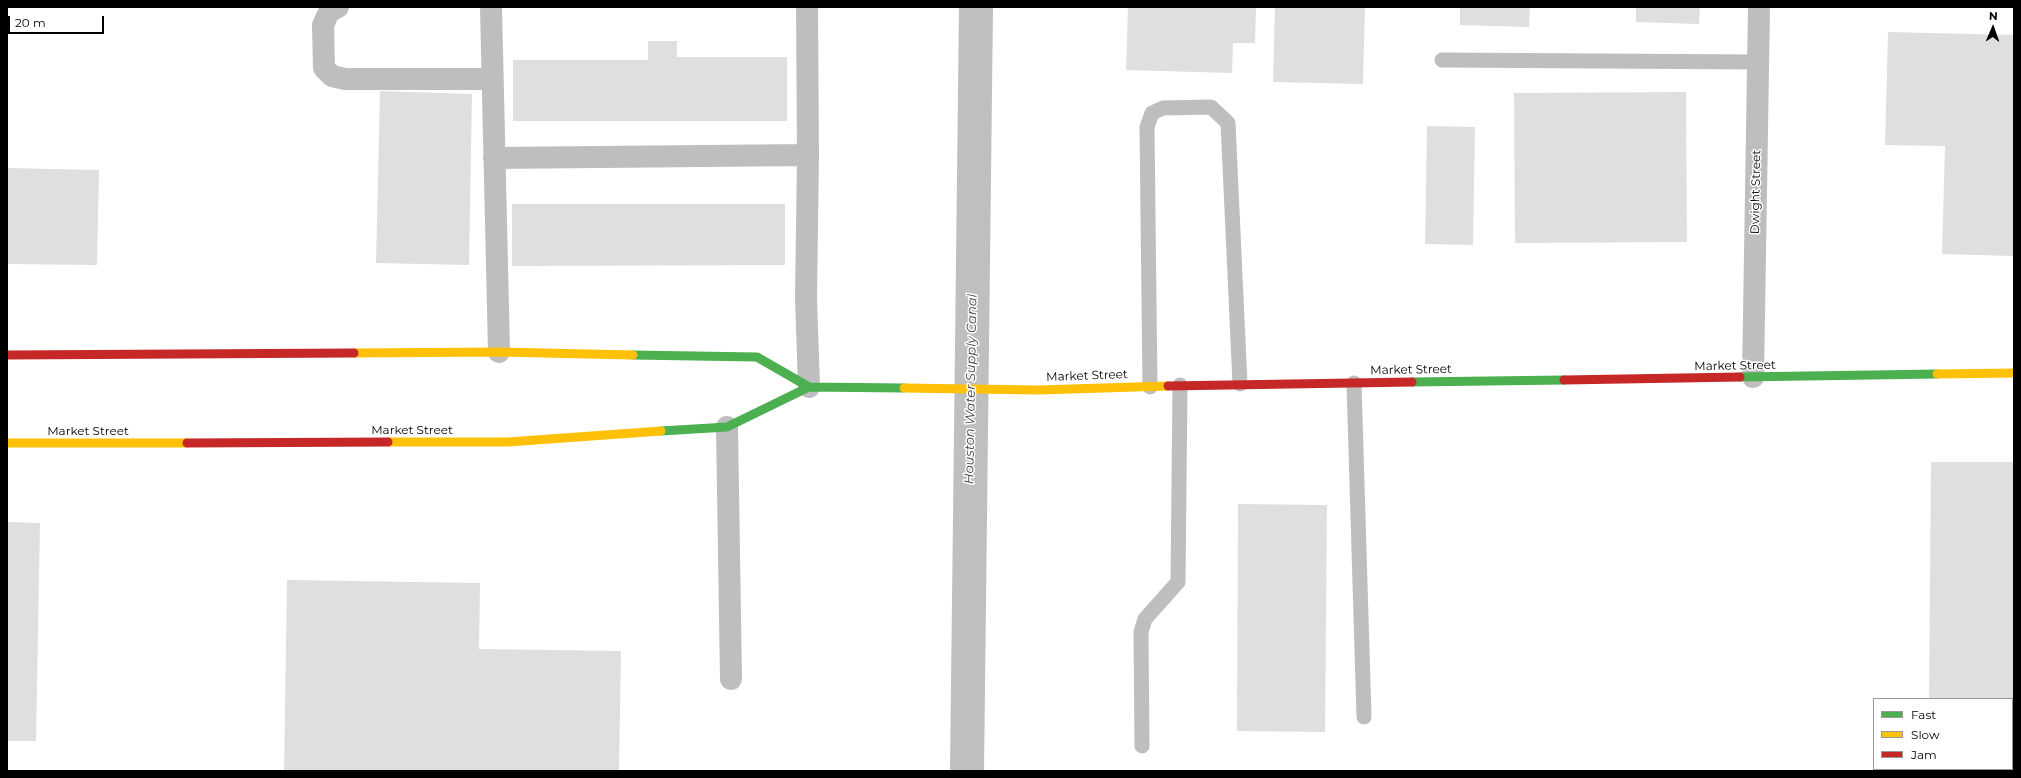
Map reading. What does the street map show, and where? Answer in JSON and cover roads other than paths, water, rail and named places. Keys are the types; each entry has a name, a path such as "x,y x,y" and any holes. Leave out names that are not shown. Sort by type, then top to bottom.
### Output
{"main road":[{"name":"Market Street","path":"7,354 499,352 757,357 809,387"},
{"name":"Market Street","path":"7,444 508,442 727,426 809,387 1038,390 1240,384 2014,373"}],"street":[{"path":"338,7 329,12 323,25 324,68 332,76 345,79 492,79"},
{"path":"483,7 491,7 499,352"},
{"path":"807,7 808,155 806,298 809,387"},
{"name":"Dwight Street","path":"1753,377 1759,7"},
{"path":"494,158 808,155"},
{"path":"727,426 731,679"}],"lane":[{"path":"1442,60 1758,62"},
{"path":"1150,387 1147,127 1152,113 1163,108 1211,107 1228,123 1240,384"},
{"path":"1354,383 1364,717"},
{"path":"1142,746 1141,632 1145,619 1178,582 1180,386"}],"waterway":[{"name":"Houston Water Supply Canal","path":"967,771 976,7"}]}
